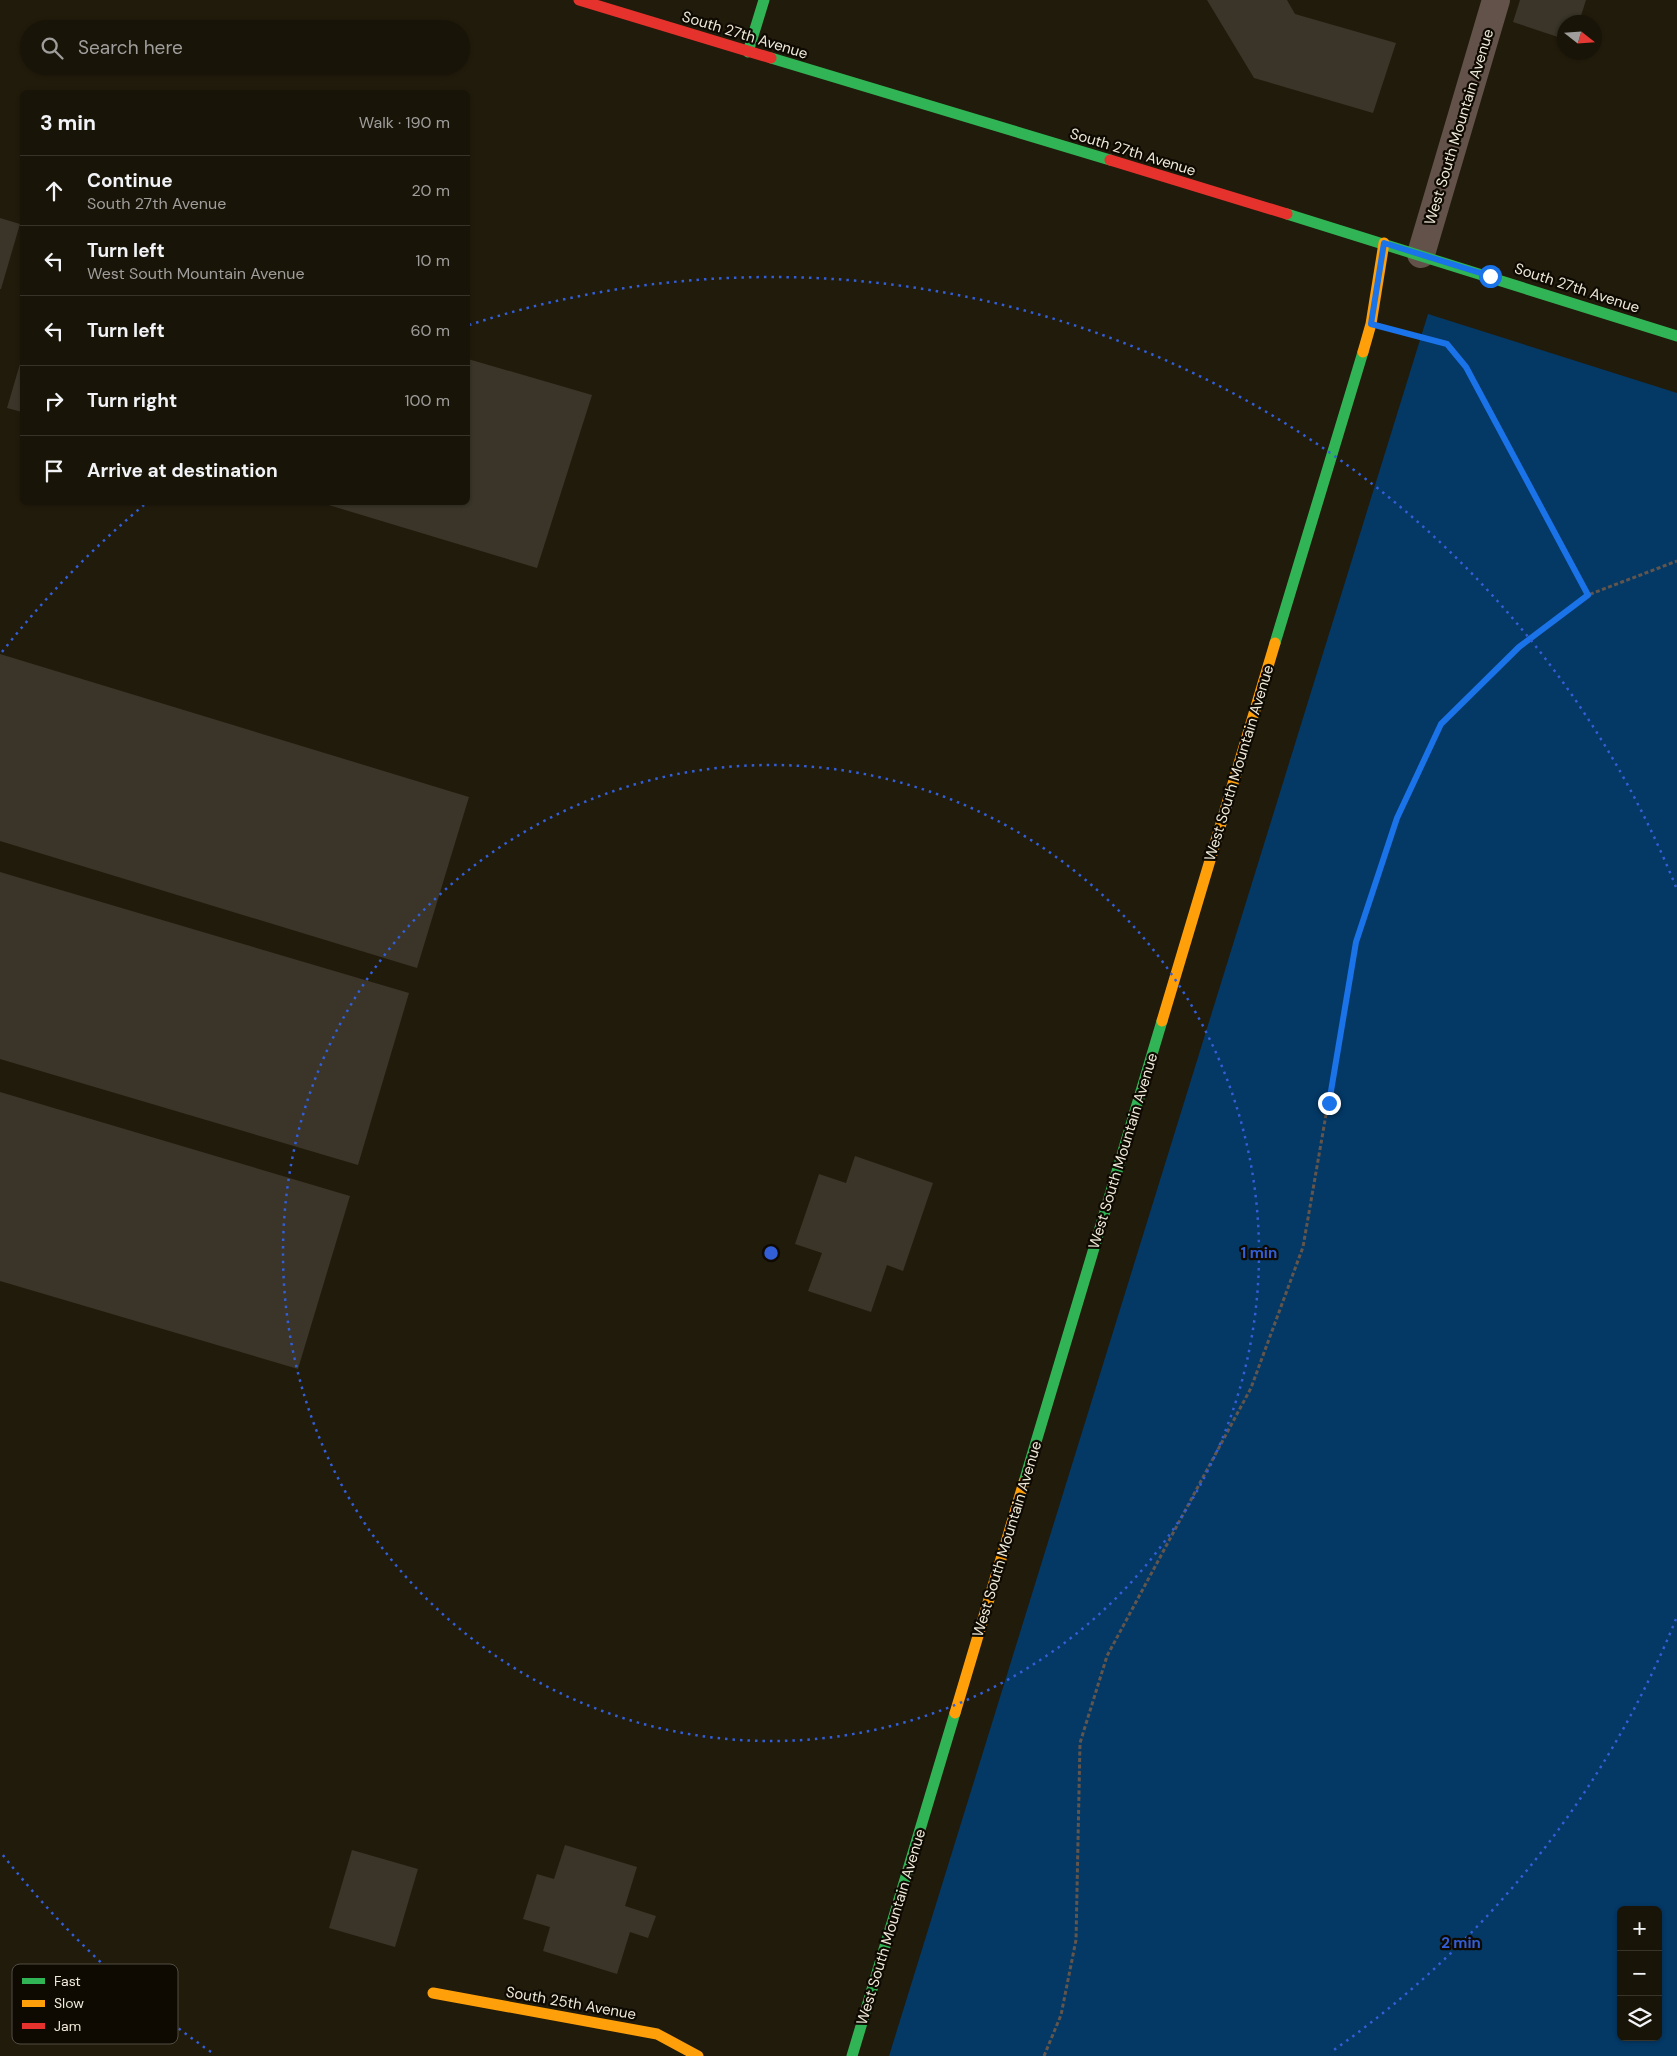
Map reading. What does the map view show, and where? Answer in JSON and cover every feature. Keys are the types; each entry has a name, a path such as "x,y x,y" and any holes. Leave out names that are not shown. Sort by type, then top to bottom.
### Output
{"street":[{"name":"South 27th Avenue","path":"579,0 1421,254 1677,336"},
{"path":"748,52 764,0"},
{"name":"West South Mountain Avenue","path":"1421,254 1496,0"},
{"name":"West South Mountain Avenue","path":"852,2056 1371,324 1384,243"},
{"name":"South 25th Avenue","path":"433,1993 657,2034 698,2056"}],"path":[{"path":"1371,324 1447,344 1466,367 1588,595"},
{"path":"1044,2056 1061,2015 1076,1940 1080,1743 1107,1656 1251,1388 1303,1247 1356,942 1397,818 1441,724 1519,647 1588,595 1677,561"}],"water":[{"path":"1428,314 1677,393 1677,2056 889,2056"}],"building":[{"path":"1207,0 1287,0 1295,14 1396,43 1373,113 1254,78"},
{"path":"1520,0 1586,0 1581,15 1557,15 1557,37 1513,22"},
{"path":"0,218 20,224 1,289 0,289"},
{"path":"470,360 592,395 537,568 329,505 470,505"},
{"path":"20,364 20,411 7,408"},
{"path":"0,654 469,797 417,968 0,841"},
{"path":"0,872 409,993 358,1165 0,1059"},
{"path":"0,1092 350,1196 298,1369 0,1281"},
{"path":"855,1156 933,1183 903,1271 887,1265 871,1312 808,1291 822,1253 795,1244 819,1174 846,1183"},
{"path":"565,1845 637,1867 625,1906 656,1916 648,1938 630,1932 617,1974 543,1951 550,1927 523,1919 537,1874 554,1879"},
{"path":"352,1850 418,1869 395,1947 329,1928"}],"traffic: fast":[{"path":"748,52 764,0"},
{"path":"771,58 1110,160"},
{"path":"1287,214 1677,336"},
{"path":"1275,643 1363,352"},
{"path":"1024,1482 1162,1021"},
{"path":"852,2056 955,1713"}],"traffic: slow":[{"path":"1363,352 1371,324 1384,243"},
{"path":"1162,1021 1275,643"},
{"path":"955,1713 1024,1482"},
{"path":"433,1993 657,2034 698,2056"}],"traffic: jam":[{"path":"579,0 771,58"},
{"path":"1110,160 1287,214"}],"route":[{"path":"1329,1103 1356,942 1397,818 1441,724 1519,647 1588,595 1466,367 1447,344 1371,324 1384,243 1490,276"}]}
